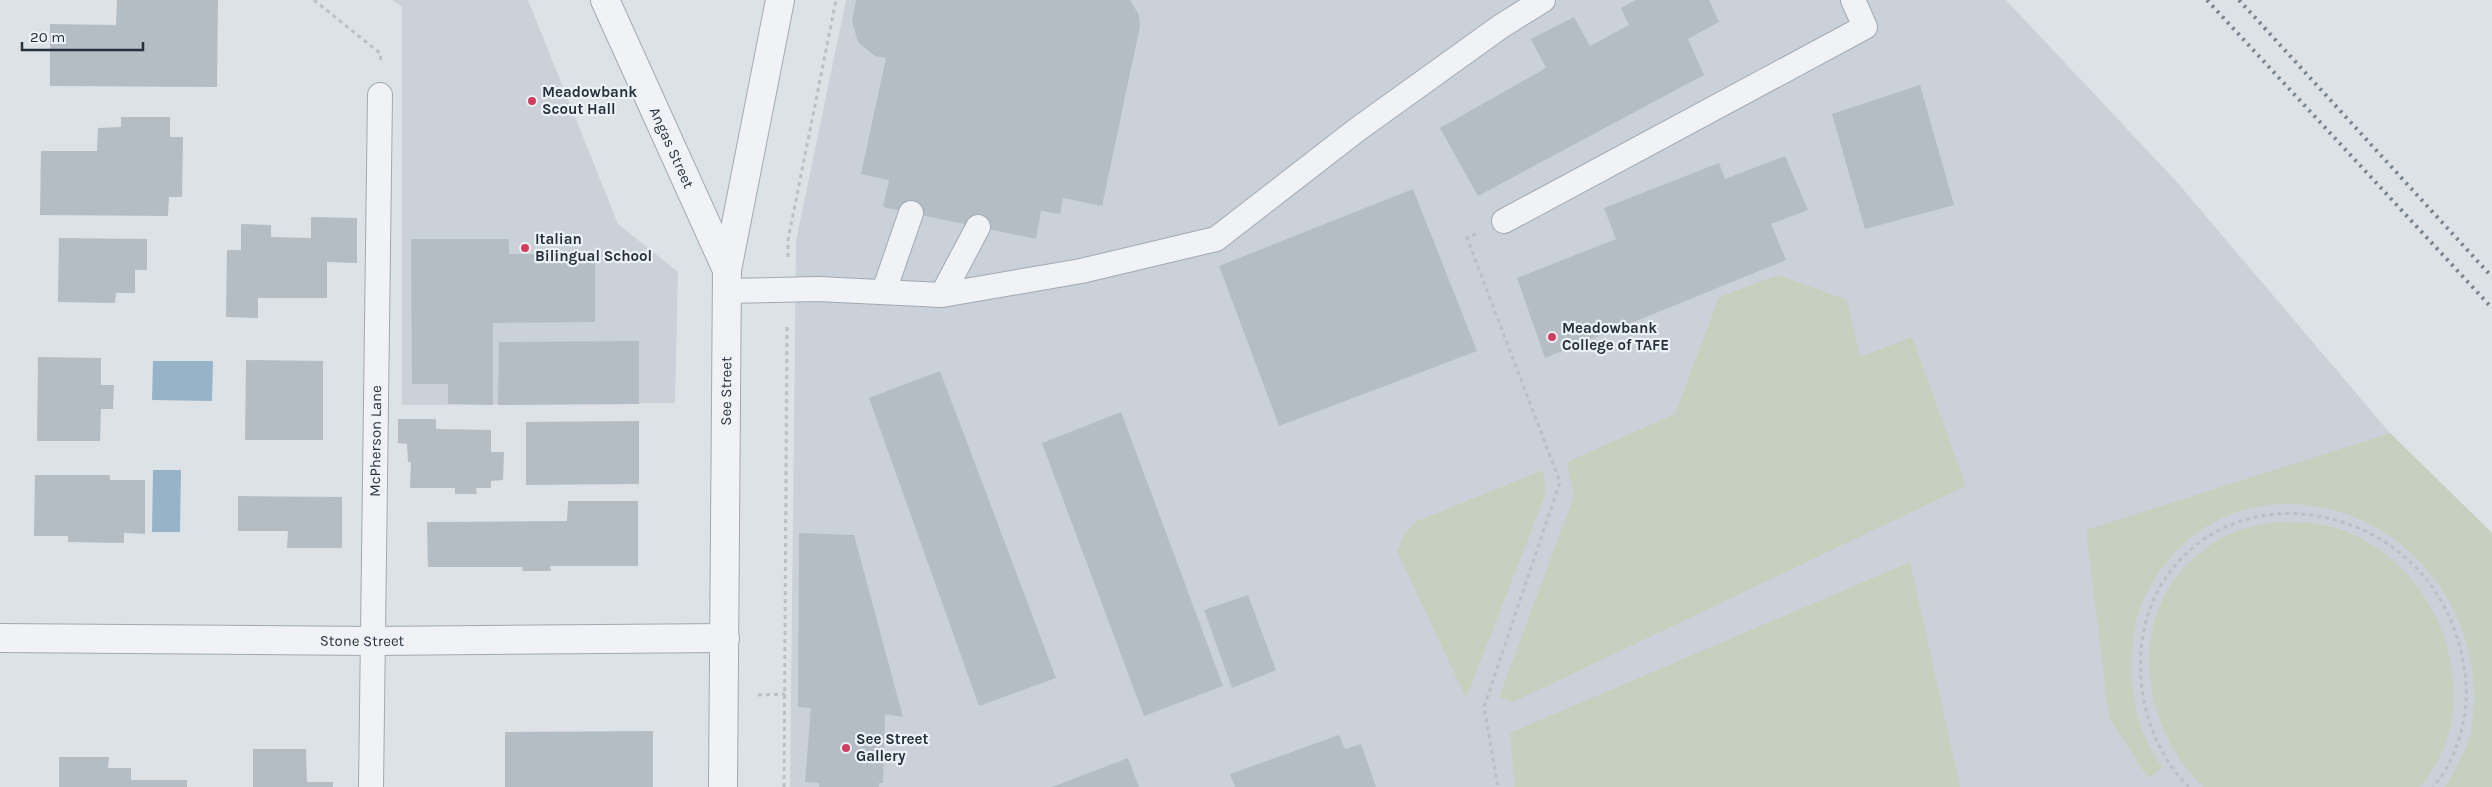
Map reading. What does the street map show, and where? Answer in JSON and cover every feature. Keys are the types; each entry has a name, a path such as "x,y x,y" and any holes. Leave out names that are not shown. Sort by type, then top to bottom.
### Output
{"street":[{"name":"Angas Street","path":"605,0 726,280"},
{"name":"See Street","path":"723,787 726,280 780,0"},
{"name":"Stone Street","path":"0,638 372,641 725,638"}],"lane":[{"path":"726,280 787,289 884,290 942,296 1080,272 1216,239 1358,129 1500,27 1543,0"},
{"path":"1504,221 1865,27 1853,0"},
{"name":"McPherson Lane","path":"371,787 380,95"},
{"path":"884,290 912,213"},
{"path":"942,296 978,227"}],"path":[{"path":"314,0 381,54 380,95"},
{"path":"784,787 788,240 836,0"},
{"path":"1498,787 1484,707 1560,482 1467,238 1504,221"},
{"path":"2189,787 2165,756 2151,727 2142,697 2139,661 2144,624 2155,596 2170,570 2191,548 2215,531 2243,519 2272,513 2309,513 2344,521 2373,534 2400,552 2416,568 2441,599 2454,628 2464,658 2467,694 2462,730 2451,759 2433,787"}],"shaded area":[{"name":"Italian Bilingual School","path":"392,0 528,0 618,224 678,272 675,403 402,405 402,7"},
{"name":"Meadowbank College of TAFE","path":"846,0 2006,0 2176,181 2390,433 2492,533 2492,787 790,787 796,241"}],"green space":[{"path":"1778,275 1847,300 1860,357 1912,337 1966,486 1513,702 1499,697 1574,496 1567,462 1675,414 1719,297"},
{"path":"2390,433 2492,533 2492,787 2445,787 2460,761 2469,739 2474,689 2468,648 2453,609 2431,575 2403,546 2369,524 2331,509 2289,504 2273,504 2242,510 2213,522 2187,540 2176,551 2161,569 2149,589 2139,611 2132,651 2132,687 2139,721 2145,738 2163,768 2148,778 2109,718 2086,530"},
{"path":"1543,470 1546,493 1466,698 1397,551 1404,535 1415,522"},
{"path":"2274,522 2308,523 2334,527 2377,548 2406,573 2429,605 2445,640 2453,678 2452,716 2441,753 2420,787 2203,787 2179,758 2162,726 2152,692 2149,657 2154,623 2167,591 2189,562 2226,536 2246,528"},
{"path":"1910,562 1960,787 1515,787 1510,733"}],"water":[{"path":"153,361 213,361 212,401 152,400"},
{"path":"153,470 181,470 180,532 152,532"}],"building":[{"path":"117,0 218,0 217,87 50,86 50,24 116,25"},
{"path":"856,0 1130,0 1139,15 1140,26 1102,206 1063,198 1060,214 1041,211 1036,239 883,207 889,180 861,174 886,58 875,56 858,42 852,21"},
{"path":"1636,0 1709,0 1719,22 1688,39 1704,75 1478,196 1440,128 1546,68 1531,39 1574,17 1590,46 1629,25 1621,8"},
{"path":"1920,85 1954,205 1865,229 1832,114"},
{"path":"121,117 170,117 170,137 183,137 182,197 169,197 168,216 40,215 41,151 97,151 98,128 121,127"},
{"path":"1785,156 1808,210 1771,224 1786,260 1545,358 1517,278 1616,239 1604,208 1719,163 1725,179"},
{"path":"1413,189 1477,351 1279,426 1219,266"},
{"path":"311,217 357,218 357,263 327,262 327,298 258,298 258,318 226,317 227,250 241,250 241,224 271,225 271,237 311,238"},
{"path":"59,238 147,239 147,270 135,270 135,293 116,293 115,303 58,302"},
{"path":"411,239 509,239 509,254 595,254 595,322 493,323 493,405 448,404 448,384 412,384"},
{"path":"639,341 639,404 498,405 499,342"},
{"path":"38,357 101,358 101,385 114,385 113,409 101,409 100,441 37,441"},
{"path":"246,360 323,361 323,440 245,440"},
{"path":"940,371 1056,678 979,706 869,398"},
{"path":"1121,412 1223,686 1144,716 1042,443"},
{"path":"398,419 436,419 436,429 491,430 491,452 504,452 503,480 491,481 491,488 476,488 477,494 455,494 455,488 410,488 411,462 408,462 407,444 398,443"},
{"path":"639,421 639,484 526,485 526,422"},
{"path":"35,475 110,475 110,480 145,480 145,534 124,533 124,543 68,542 68,536 34,536"},
{"path":"238,496 342,497 342,548 287,548 288,531 238,531"},
{"path":"568,501 638,501 638,566 550,566 551,571 523,571 522,567 428,567 427,522 567,521"},
{"path":"799,533 854,535 903,717 885,714 883,783 879,783 879,787 819,787 819,783 805,782 811,708 798,707"},
{"path":"1248,595 1276,670 1232,688 1204,610"},
{"path":"653,731 653,787 505,787 505,732"},
{"path":"1339,735 1345,749 1361,744 1376,787 1235,787 1230,774"},
{"path":"253,749 306,749 307,782 333,782 333,787 253,787"},
{"path":"59,757 109,757 108,768 131,768 131,780 187,780 187,787 59,787"},
{"path":"1128,758 1139,787 1052,787"}],"railway":[{"path":"2207,0 2492,308"},
{"path":"2239,0 2492,277"}],"place":[{"name":"Meadowbank Scout Hall","path":"532,101"},
{"name":"Italian Bilingual School","path":"525,248"},
{"name":"Meadowbank College of TAFE","path":"1552,337"},
{"name":"See Street Gallery","path":"846,748"}]}
